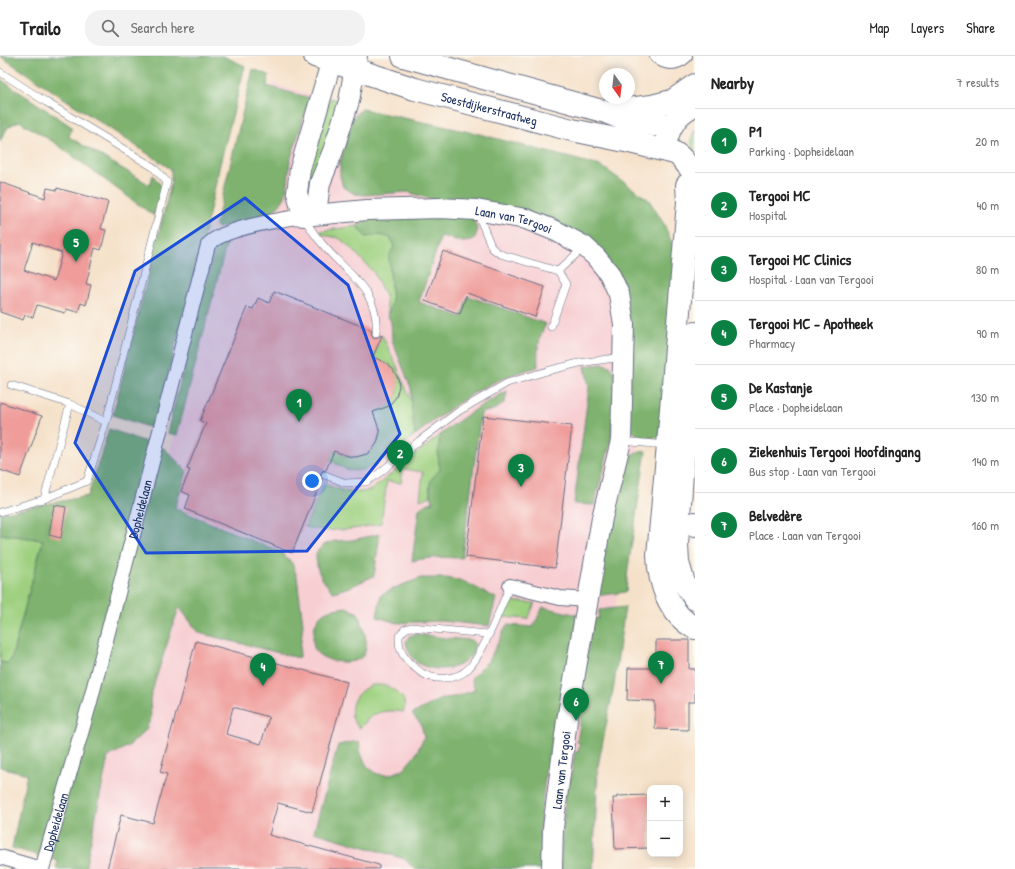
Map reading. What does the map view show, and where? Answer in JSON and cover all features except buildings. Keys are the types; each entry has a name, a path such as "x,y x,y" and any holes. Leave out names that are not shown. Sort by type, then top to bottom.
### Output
{"main road":[{"path":"403,56 606,112 628,121 672,125"},
{"name":"Soestdijkerstraatweg","path":"327,58 356,63 415,89 572,130 661,149 666,152"},
{"path":"606,112 652,106 672,101 695,85"},
{"path":"695,105 679,115 667,136 666,145 666,152 670,164 676,174 692,182 688,202 658,555 658,571 669,602 680,617 695,628"},
{"path":"695,333 677,544 678,563 684,583 695,599"}],"street":[{"path":"657,56 667,62 676,62 685,56"},
{"path":"310,215 297,193 300,169 327,58"},
{"path":"310,215 349,101 356,63"},
{"name":"Laan van Tergooi","path":"310,215 367,210 440,208 476,210 526,219 556,231 584,246 596,257 609,273 619,294 624,324 621,441 602,518 567,720 553,828 552,869"},
{"name":"Dopheidelaan","path":"41,869 90,702 208,245 211,240 249,226 310,215"},
{"path":"510,586 560,598 588,600"},
{"path":"0,858 41,869"}],"lane":[{"path":"0,72 46,102 153,167 168,182 106,422 87,481 44,499 0,512"},
{"path":"476,210 492,248 500,254 558,271 566,284 551,327"},
{"path":"310,215 312,231 324,246 359,282 374,305 378,321 376,333"},
{"path":"558,271 584,246"},
{"path":"324,475 346,483 366,482 459,411 507,383 579,363 624,356"},
{"path":"12,385 70,404 106,422"},
{"path":"44,499 70,404"},
{"path":"621,441 668,445"},
{"path":"488,634 411,627 405,629 399,636 400,648 412,667 427,676 445,679 461,674 467,670 476,659 488,634 510,586"}],"highlighted area":[{"path":"245,198 348,285 400,434 307,551 146,553 75,443 135,271"}],"shaded area":[{"path":"273,83 576,177 647,334 640,437 612,631 600,768 595,869 68,869 154,509"}],"green space":[{"path":"0,56 223,56 245,66 220,164 207,223 154,429 113,415 171,184 171,169"},
{"path":"253,69 269,75 267,86 310,98 290,161 285,197 279,206 269,215 218,228 216,227 216,224"},
{"path":"0,79 72,127 69,137 150,185 153,175 162,187 154,216 55,143 19,121 8,127 0,141"},
{"path":"330,98 339,101 314,187 306,186 307,174"},
{"path":"362,109 479,134 601,166 649,200 664,224 678,258 660,437 642,437 635,433 629,426 631,324 591,242 429,199 408,192 365,195 355,194 343,187 340,176 340,163 352,118"},
{"path":"695,130 695,156 691,143"},
{"path":"371,217 472,217 477,232 472,241 463,242 441,236 419,302 461,317 468,296 546,324 541,335 539,345 538,367 494,382 482,388 437,418 415,435 411,388 392,340 391,322 388,316 392,301 389,256 394,247 391,238 380,235 366,237 357,226"},
{"path":"357,226 366,237 380,235 391,238 394,247 389,256 392,301 388,316 385,296 374,273 353,250 339,238 323,235 320,231"},
{"path":"227,242 177,435 167,433 215,247"},
{"path":"382,335 412,403 415,435 392,454 373,466 355,471 346,469 330,460 334,451 345,456 358,457 372,450 376,446 380,436 380,426 375,416 377,411 387,407 393,402 398,392 398,381 393,370 386,363 373,357"},
{"path":"603,364 610,366 615,373 611,441 594,505 574,504 589,387 585,366"},
{"path":"507,391 505,402 496,409 481,413 462,558 449,557 412,561 419,509 426,504 433,502 430,492 430,484 432,478 440,470 438,455 440,435 472,412"},
{"path":"109,429 165,449 187,471 175,508 282,553 292,563 297,577 303,624 299,658 199,633 179,607 155,681 150,700 151,718 145,731 130,745 108,757 85,869 56,869 58,861 12,848 27,774 0,767 0,662 7,663 11,660 43,540 0,534 0,513 88,496"},
{"path":"440,435 438,455 440,470 429,487 431,496 420,500 423,472 403,469 401,483 387,481 381,523 343,530 324,530 305,527 324,484 352,492 371,490"},
{"path":"646,451 628,568 626,592 596,596 609,522 627,457 635,453"},
{"path":"0,534 43,540 11,660 7,663 0,662"},
{"path":"380,534 374,576 350,587 333,592 320,575 316,553 323,545 335,541 352,540"},
{"path":"421,578 446,578 465,582 496,598 489,626 442,621 398,623 377,617 381,595"},
{"path":"508,601 535,603 528,619 503,617"},
{"path":"346,607 358,613 365,634 366,650 360,658 354,661 339,662 324,658 315,650 314,647 313,637 316,622 322,614 330,610"},
{"path":"543,607 578,615 552,769 546,768 539,836 545,837 545,869 414,869 405,859 314,832 338,745 359,741 361,754 367,766 377,774 388,775 403,770 416,754 424,737 421,724 412,714 441,699 458,696 475,690 471,678 489,660 507,625 533,627"},
{"path":"625,607 614,685 598,766 593,869 560,869 566,781 570,782 575,752 578,752 580,743 577,742 581,717 576,715 593,618 598,619 599,610"},
{"path":"417,634 471,640 475,644 473,652 468,659 461,664 444,669 435,669 418,663 410,654 406,642 409,636"},
{"path":"372,685 385,685 395,690 403,698 405,706 403,712 390,711 377,713 369,718 360,728 353,720 351,711 352,706 356,696 364,689"}],"place":[{"name":"De Kastanje","path":"76,262"},
{"name":"P1","path":"299,422"},
{"name":"Tergooi MC","path":"400,473"},
{"name":"Tergooi MC Clinics","path":"521,487"},
{"name":"Belvedère","path":"661,684"},
{"name":"Tergooi MC - Apotheek","path":"263,686"},
{"name":"Ziekenhuis Tergooi Hoofdingang","path":"576,721"}]}
